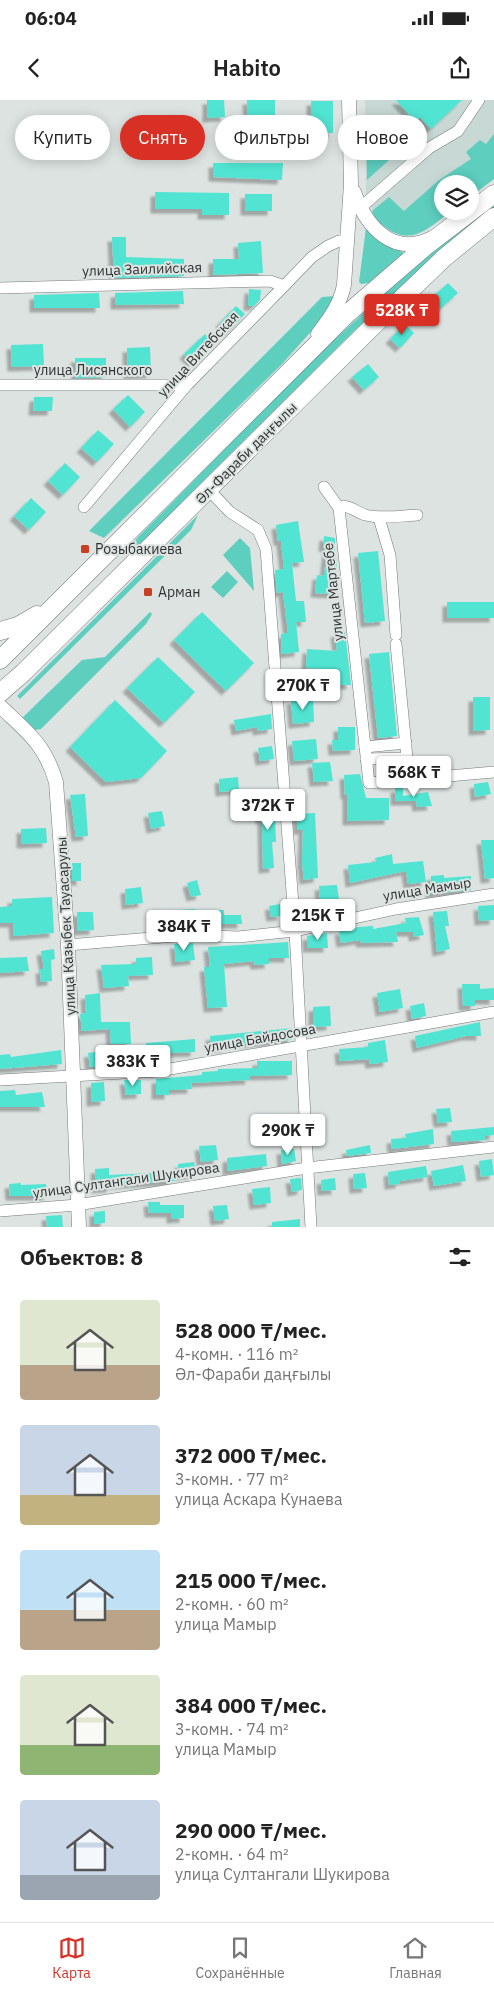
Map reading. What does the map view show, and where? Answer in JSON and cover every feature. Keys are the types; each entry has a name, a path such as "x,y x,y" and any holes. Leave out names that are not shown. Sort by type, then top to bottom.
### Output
{"main road":[{"name":"Әл-Фараби даңғылы","path":"0,660 346,314 444,231 494,194"},
{"name":"Әл-Фараби даңғылы","path":"0,693 23,673 209,490 376,323 444,258 494,217"},
{"path":"0,631 18,626 55,605"}],"street":[{"path":"287,374 335,312 341,299 348,240 351,184 349,100"},
{"path":"360,208 429,148 458,131 479,100"},
{"path":"351,184 360,208 377,231 400,243 418,244 444,231"},
{"name":"улица Витебская","path":"84,507 187,385 312,257 328,246 339,241 348,240"},
{"name":"улица Заилийская","path":"0,288 270,281 284,286"},
{"name":"улица Лисянского","path":"0,385 187,385"},
{"name":"улица Мартебе","path":"324,487 339,508 369,783 494,772"},
{"path":"209,490 230,512 252,524 258,530 266,549 295,931 311,1227"},
{"path":"339,508 344,506 350,507 362,514 379,518 417,515"},
{"path":"366,753 407,763 390,555 379,518"},
{"path":"1,709 23,673"},
{"name":"улица Казыбек Тауасарулы","path":"1,709 42,748 48,756 56,782 68,945 79,1227"},
{"path":"366,753 406,744"},
{"name":"улица Мамыр","path":"68,945 187,935 238,937 295,931 396,909 494,894"},
{"name":"улица Байдосова","path":"0,1080 72,1074 159,1071 494,1012"},
{"name":"улица Султангали Шукирова","path":"0,1211 77,1205 307,1168 494,1147"}],"shaded area":[{"path":"365,100 494,100 494,179 479,190 479,175 434,175 434,220 440,220 428,229 413,236 402,236 391,231 377,220 366,195 366,160 427,160 427,115 365,115"}],"green space":[{"path":"494,134 494,179 479,190 479,175 447,175 471,159 466,152 480,140 486,144"},
{"path":"367,160 389,160 367,180"},
{"path":"434,184 434,220 439,220 421,232 413,235 397,234 381,223 372,211 389,197 404,211"},
{"path":"494,205 494,212 434,260 355,330 128,556 128,549 139,536 310,363 399,281 475,220 479,220 479,217"},
{"path":"366,228 392,247 404,253 369,283 361,284 359,282"},
{"path":"337,296 324,317 282,364 104,538 89,531 322,297"},
{"path":"198,515 191,530 20,699 17,696"},
{"path":"240,538 250,548 254,591 223,555"},
{"path":"227,571 238,582 223,598 211,587"},
{"path":"150,612 152,614 146,624 41,729 35,730 22,718 82,660 105,657"}],"building":[{"path":"207,100 224,100 225,115 215,115 215,118 207,118"},
{"path":"247,100 275,100 275,115 248,115"},
{"path":"396,100 462,100 431,129 427,125 427,115 410,115"},
{"path":"311,101 333,101 333,133 328,133 328,115 311,115"},
{"path":"213,163 283,163 282,180 213,177"},
{"path":"155,192 229,193 229,215 202,215 202,209 155,209"},
{"path":"245,194 272,194 272,211 245,211"},
{"path":"112,237 126,237 126,257 184,259 184,276 114,278"},
{"path":"261,241 263,273 213,275 213,259 239,259 238,243"},
{"path":"448,283 458,293 439,310 429,300"},
{"path":"249,289 261,290 260,300 254,306 248,306"},
{"path":"183,291 184,304 115,305 115,293"},
{"path":"99,293 100,308 34,308 34,295"},
{"path":"236,306 245,314 229,331 220,323"},
{"path":"405,324 414,333 400,348 390,339"},
{"path":"205,334 213,342 192,363 184,354"},
{"path":"43,344 44,366 12,367 11,345"},
{"path":"150,347 151,374 128,375 127,348"},
{"path":"75,358 106,358 106,377 76,378"},
{"path":"368,364 379,377 364,390 352,377"},
{"path":"128,395 145,412 130,427 113,409"},
{"path":"34,397 53,397 52,411 33,411"},
{"path":"98,430 114,444 97,462 81,448"},
{"path":"65,463 80,477 63,495 48,481"},
{"path":"31,498 46,512 29,530 14,516"},
{"path":"298,521 304,562 292,563 296,601 304,601 306,622 296,622 299,652 282,654 281,634 288,633 283,592 277,593 275,570 284,569 281,541 278,541 276,525"},
{"path":"324,536 335,538 335,557 337,561 335,594 315,593 317,575 324,576 327,548 323,547"},
{"path":"378,551 385,621 365,623 358,553"},
{"path":"447,602 494,602 494,618 447,618"},
{"path":"202,612 254,663 226,691 174,640"},
{"path":"345,632 351,685 340,685 338,670 306,668 307,649 337,651 335,633"},
{"path":"389,652 397,736 378,738 369,654"},
{"path":"158,657 195,692 164,723 127,688"},
{"path":"473,697 490,697 490,730 473,731"},
{"path":"313,698 314,722 293,724 291,700"},
{"path":"115,700 167,751 141,778 106,782 70,747"},
{"path":"271,714 272,729 257,731 257,727 236,731 234,720"},
{"path":"338,727 355,727 355,750 333,751 332,740 338,740"},
{"path":"316,739 318,759 294,761 292,741"},
{"path":"272,746 274,759 260,761 258,748"},
{"path":"330,762 333,781 314,782 312,763"},
{"path":"360,774 366,798 389,798 389,820 347,821 347,795 345,795 344,775"},
{"path":"238,777 239,790 220,792 219,779"},
{"path":"488,782 491,794 475,797 474,784"},
{"path":"395,788 403,788 403,796 428,792 432,806 417,807 416,801 395,801"},
{"path":"85,794 88,836 76,837 70,795"},
{"path":"275,801 277,817 275,817 276,842 272,842 274,868 263,869 262,819 260,820 257,803"},
{"path":"162,811 165,826 151,829 148,813"},
{"path":"315,813 318,878 304,880 302,863 303,830 298,830 297,814"},
{"path":"46,828 47,843 21,844 21,829"},
{"path":"481,840 494,840 494,878 485,879"},
{"path":"392,854 393,864 423,861 426,882 408,884 406,871 350,883 348,865 376,862 375,858"},
{"path":"72,863 81,863 81,881 72,881"},
{"path":"444,875 444,878 471,876 471,890 430,894 431,876"},
{"path":"197,880 201,895 191,897 187,883"},
{"path":"337,885 339,899 320,900 319,886"},
{"path":"141,887 143,903 126,905 125,889"},
{"path":"52,897 54,933 14,936 13,923 0,923 0,907 12,906 12,899"},
{"path":"280,904 282,916 271,917 269,906"},
{"path":"494,905 494,920 479,921 478,906"},
{"path":"195,909 196,922 180,923 179,910"},
{"path":"213,910 224,910 224,915 241,915 242,924 213,924"},
{"path":"447,911 449,926 445,926 450,949 437,952 433,912"},
{"path":"77,912 93,912 94,930 78,931"},
{"path":"419,917 424,935 413,937 413,932 396,932 398,942 361,943 360,940 341,943 339,931 373,926 373,929 406,923 405,918"},
{"path":"327,933 328,948 307,948 307,936"},
{"path":"288,942 289,958 269,958 269,964 255,965 254,961 224,964 227,1007 208,1008 204,967 210,967 208,947"},
{"path":"193,943 195,960 176,962 174,944"},
{"path":"54,949 55,959 51,960 52,981 41,982 40,969 44,969 41,951"},
{"path":"27,957 29,971 0,973 0,958"},
{"path":"152,957 153,975 128,976 129,986 104,988 101,965 136,964 136,958"},
{"path":"462,984 480,984 480,989 494,988 494,1000 475,1000 475,1006 463,1006"},
{"path":"400,989 403,1008 380,1012 377,993"},
{"path":"100,993 101,1022 130,1022 131,1044 111,1044 110,1029 82,1031 80,1014 86,1013 85,995"},
{"path":"424,1003 426,1016 412,1019 410,1006"},
{"path":"330,1006 331,1026 313,1027 313,1007"},
{"path":"480,1022 481,1036 466,1036 417,1048 415,1036"},
{"path":"292,1028 292,1040 226,1045 226,1048 211,1048 210,1036"},
{"path":"195,1039 195,1052 168,1053 168,1058 134,1062 133,1049 146,1048 146,1043"},
{"path":"385,1040 388,1062 370,1064 369,1059 340,1061 339,1049 368,1047 368,1043"},
{"path":"61,1050 62,1064 0,1069 0,1055 10,1054 11,1057"},
{"path":"103,1051 105,1067 90,1067 88,1053"},
{"path":"257,1061 292,1061 292,1075 249,1076 250,1080 191,1083 192,1089 169,1090 169,1095 156,1095 156,1079 202,1075 202,1072 218,1071 218,1069 257,1068"},
{"path":"124,1080 141,1080 141,1094 126,1095"},
{"path":"104,1082 105,1101 91,1102 91,1083"},
{"path":"15,1090 16,1095 42,1092 45,1107 0,1107 0,1091"},
{"path":"450,1108 452,1122 438,1123 436,1109"},
{"path":"494,1127 494,1135 485,1136 485,1140 452,1142 451,1131"},
{"path":"433,1129 434,1144 392,1149 391,1139 406,1138 405,1134"},
{"path":"216,1145 218,1160 201,1162 199,1146"},
{"path":"370,1145 371,1153 347,1156 346,1150"},
{"path":"294,1149 296,1161 282,1164 281,1150"},
{"path":"266,1154 267,1166 227,1171 227,1158"},
{"path":"492,1159 494,1175 481,1177 479,1161"},
{"path":"194,1162 196,1174 179,1176 178,1164"},
{"path":"463,1165 466,1181 434,1186 431,1171"},
{"path":"426,1166 428,1177 400,1181 400,1184 389,1185 388,1172"},
{"path":"109,1168 109,1175 175,1172 175,1181 111,1185 111,1188 96,1189 95,1169"},
{"path":"365,1173 367,1188 354,1189 353,1174"},
{"path":"301,1178 302,1190 292,1192 290,1179"},
{"path":"335,1178 336,1190 322,1191 321,1180"},
{"path":"21,1183 21,1185 46,1184 48,1196 10,1196 9,1184"},
{"path":"270,1187 271,1203 254,1205 252,1189"},
{"path":"148,1202 160,1202 160,1205 184,1205 184,1218 171,1219 171,1213 149,1213"},
{"path":"227,1205 229,1219 215,1221 213,1206"},
{"path":"105,1211 105,1223 94,1224 94,1212"},
{"path":"62,1215 63,1227 47,1227 46,1216"},
{"path":"300,1219 300,1227 272,1227 272,1222"}],"place":[{"name":"Розыбакиева","path":"85,549"},
{"name":"Арман","path":"148,592"}]}
